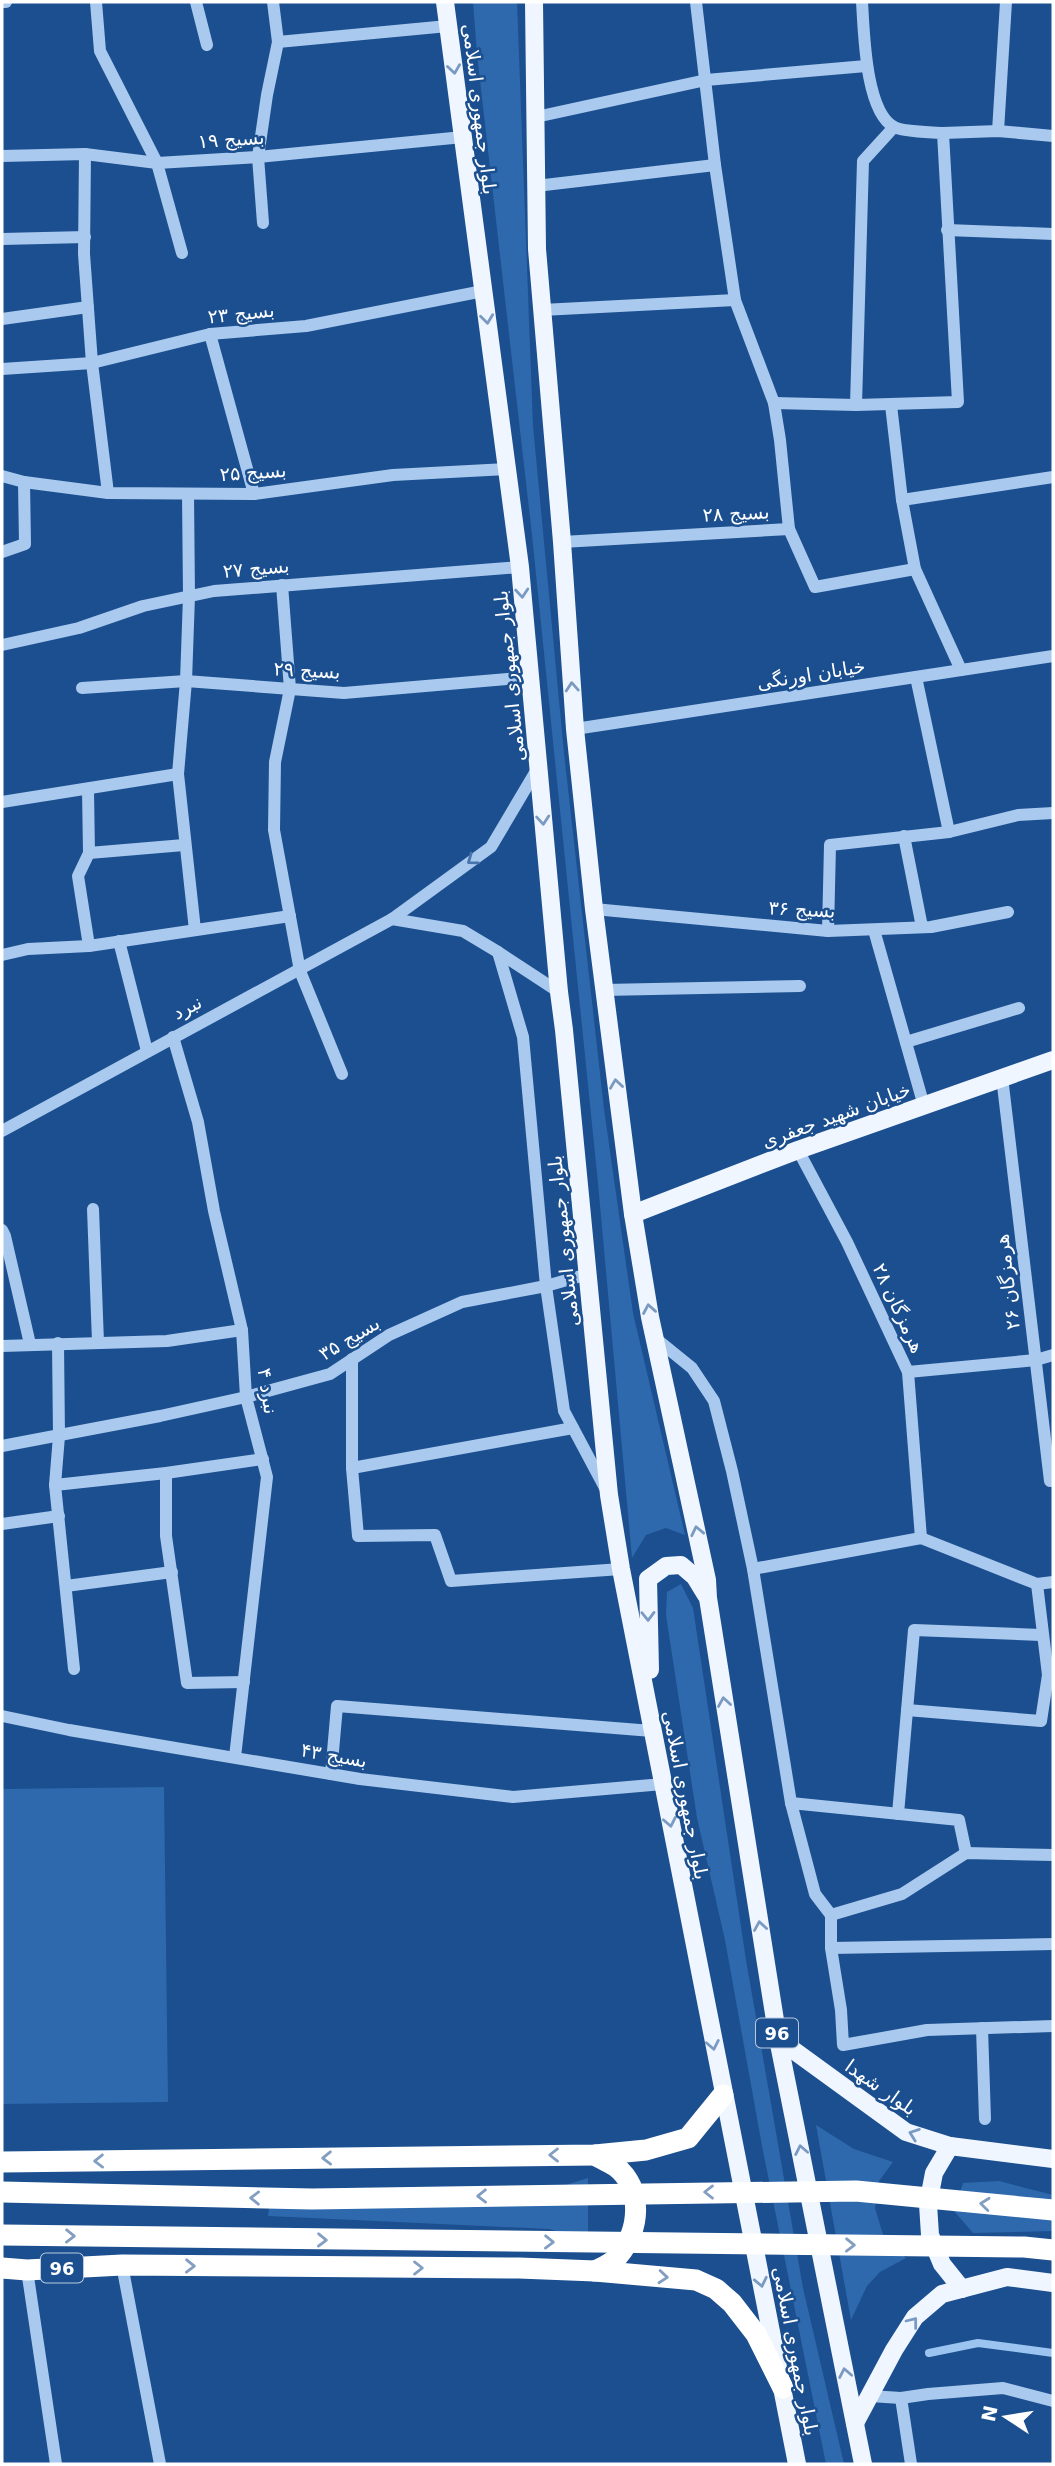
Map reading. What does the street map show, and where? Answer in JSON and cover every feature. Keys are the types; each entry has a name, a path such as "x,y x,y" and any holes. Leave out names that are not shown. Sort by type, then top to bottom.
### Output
{"highway":[{"path":"2,2162 595,2155 646,2150 688,2138 723,2095"},
{"path":"595,2155 617,2168 632,2188 637,2213 632,2238 617,2259 595,2271"},
{"path":"2,2192 312,2199 856,2191 1053,2210"},
{"path":"2,2235 1024,2247 1053,2250"},
{"name":"96","path":"2,2268 27,2270 122,2265 519,2268 595,2271 696,2280 716,2289 732,2303 756,2334 783,2388"}],"main road":[{"name":"بلوار جمهوری اسلامی","path":"445,2 520,567 609,1495 652,1731 797,2464"},
{"path":"534,2 537,249 575,729 593,909 633,1214 655,1338 707,1580 708,1598"},
{"name":"خیابان شهید جعفری","path":"633,1214 798,1150 1053,1060"},
{"name":"96","path":"652,1731 648,1579 666,1566 681,1565 695,1577 708,1598 778,2039 863,2464"},
{"name":"بلوار شهدا","path":"778,2039 906,2132 950,2146 1053,2159"},
{"path":"950,2146 934,2173 928,2204 930,2235 942,2264 962,2289"},
{"path":"855,2423 915,2317 942,2294 1007,2277 1053,2283"}],"street":[{"path":"96,2 100,51 157,163 182,253"},
{"path":"196,2 207,45"},
{"path":"263,223 258,157 278,42 273,2"},
{"path":"696,2 715,165 735,300 774,403 789,529"},
{"path":"862,2 866,65 880,113 894,127 943,133 998,131 1053,136"},
{"path":"998,131 1006,2"},
{"path":"278,42 448,26"},
{"path":"536,117 706,80 866,65"},
{"path":"856,405 863,161 894,127"},
{"path":"774,403 891,405 958,401 943,133"},
{"name":"بسیج ۱۹","path":"2,156 85,154 157,163 258,157 463,137"},
{"path":"85,154 88,307 107,493"},
{"path":"536,186 715,165"},
{"path":"947,230 1053,234"},
{"path":"2,239 85,237"},
{"name":"بسیج ۲۳","path":"2,369 92,363 210,334 306,326 483,291"},
{"path":"542,310 735,300"},
{"path":"2,319 88,307"},
{"path":"210,334 254,494"},
{"path":"891,405 902,500 915,569 961,670"},
{"name":"بسیج ۲۵","path":"2,476 24,482 107,493 254,494 393,475 507,469"},
{"path":"902,500 1053,477"},
{"path":"2,552 25,544 24,482"},
{"path":"188,494 186,681 178,774 195,930"},
{"name":"بسیج ۲۸","path":"562,542 789,529 815,587 915,569"},
{"name":"بسیج ۲۷","path":"2,645 79,628 143,606 214,591 520,567"},
{"path":"282,585 290,689 275,762 274,830 300,971 342,1074"},
{"name":"خیابان اورنگی","path":"575,729 1053,656"},
{"name":"بسیج ۲۹","path":"82,688 186,681 344,692 530,677"},
{"path":"916,677 949,832"},
{"name":"نبرد","path":"2,1131 392,919 491,847 539,766"},
{"path":"2,802 178,774"},
{"path":"88,790 89,853 78,876 89,946"},
{"path":"828,932 830,845 949,832 1018,815 1053,813"},
{"path":"904,836 922,927"},
{"path":"89,853 184,845"},
{"name":"بسیج ۳۶","path":"593,909 828,932 922,927 1008,912"},
{"path":"2,955 28,949 89,946 290,916"},
{"path":"392,919 463,931 559,992"},
{"path":"874,930 924,1106"},
{"path":"120,941 147,1051"},
{"path":"498,951 523,1037 546,1286 564,1411 609,1495"},
{"path":"604,990 800,986"},
{"path":"906,1042 1019,1008"},
{"name":"نبرد ۴","path":"173,1037 198,1122 214,1212 242,1330 246,1397 267,1477 235,1757"},
{"name":"هرمزگان ۲۶","path":"1002,1077 1050,1481"},
{"name":"هرمزگان ۲۸","path":"798,1150 847,1242 908,1372 921,1538"},
{"path":"93,1209 98,1342"},
{"path":"2,1230 30,1344"},
{"name":"بسیج ۳۵","path":"2,1446 246,1397 330,1374 389,1335 462,1302 546,1286 588,1273"},
{"path":"2,1346 167,1341 242,1330"},
{"path":"655,1338 692,1368 714,1401 753,1569 791,1803 815,1894 831,1915 831,1948 841,2010 843,2045 927,2029 1053,2026"},
{"path":"58,1343 59,1436 55,1485 74,1669"},
{"path":"908,1372 1036,1360 1053,1355"},
{"path":"352,1359 352,1468 358,1535 435,1535 451,1581 621,1569"},
{"path":"352,1468 573,1428"},
{"path":"55,1485 263,1459"},
{"path":"166,1473 166,1536 187,1683 244,1682"},
{"path":"2,1524 59,1516"},
{"path":"753,1569 921,1538 1037,1584 1053,1582"},
{"path":"66,1586 172,1572"},
{"path":"907,1710 1041,1721 1051,1676 1041,1635 1037,1584"},
{"path":"898,1814 914,1630 1041,1635"},
{"path":"331,1774 337,1706 652,1731"},
{"name":"بسیج ۴۳","path":"2,1716 69,1730 331,1774 513,1797 663,1784"},
{"path":"791,1803 959,1820 966,1853"},
{"path":"831,1915 902,1894 966,1853 1053,1855"},
{"path":"831,1948 1053,1944"},
{"path":"982,2028 985,2119"},
{"path":"122,2265 160,2464"},
{"path":"27,2270 56,2464"},
{"path":"870,2396 901,2398 1003,2388 1053,2401"},
{"path":"901,2398 911,2464"}],"shaded area":[{"path":"473,2 517,2 533,426 564,753 604,1109 633,1313 685,1535 666,1528 646,1535 632,1558 598,1183 532,535"},
{"path":"681,1584 693,1608 746,1960 803,2288 844,2464 826,2464 762,2146 725,1940 697,1818 666,1615 667,1592"},
{"path":"164,1787 168,2102 2,2104 2,1789"},
{"path":"816,2125 854,2149 893,2162 879,2181 875,2208 884,2238 906,2258 880,2272 867,2286 851,2320"},
{"path":"588,2178 588,2240 549,2229 268,2216 271,2193 547,2191"},
{"path":"999,2181 1053,2195 1053,2231 973,2233 954,2211 963,2183"}],"waterway":[{"path":"929,2353 978,2343 1053,2353"}]}
